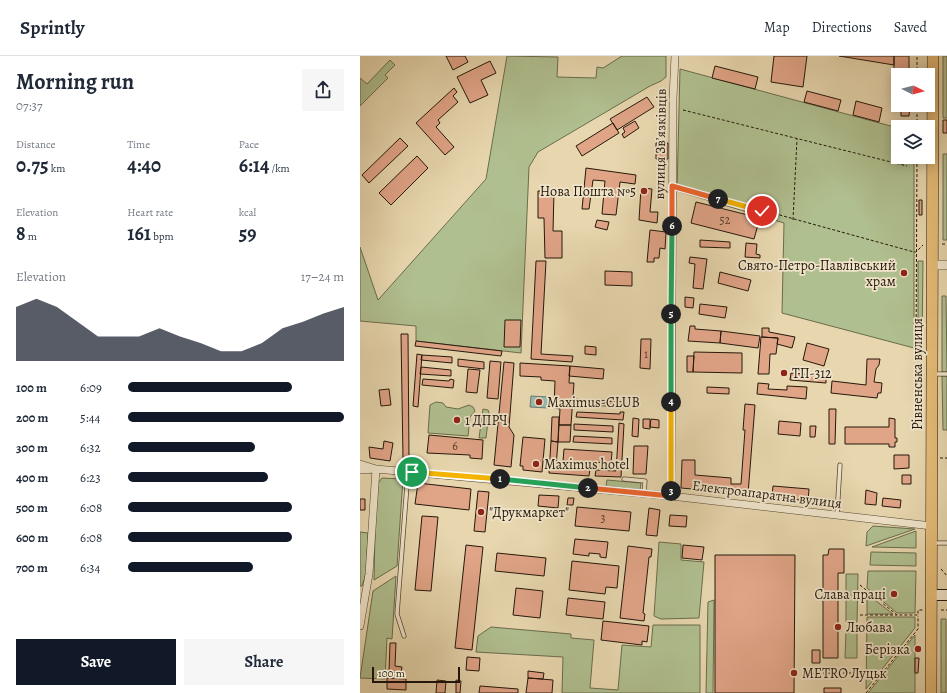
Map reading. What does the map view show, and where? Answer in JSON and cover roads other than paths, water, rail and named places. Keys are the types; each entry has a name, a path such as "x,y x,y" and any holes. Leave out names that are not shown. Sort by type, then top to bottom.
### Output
{"main road":[{"name":"Рівненська вулиця","path":"931,693 933,56"},
{"path":"932,595 947,595"}],"street":[{"name":"вулиця Звʼязківців","path":"671,496 672,186 675,56"},
{"path":"933,265 947,264"},
{"path":"360,464 376,469 369,574 360,626"},
{"name":"Електроапаратна вулиця","path":"360,470 376,469 644,493 932,526"}],"lane":[{"path":"932,374 947,374"},
{"path":"838,515 840,465"},
{"path":"404,636 397,614 408,472"},
{"path":"624,479 645,481 644,493"},
{"path":"932,543 947,543"}],"water":[{"name":"Maximus-CLUB","path":"531,396 549,397 548,408 530,407"}],"place":[{"name":"Нова Пошта №5","path":"644,191"},
{"name":"Свято-Петро-Павлівський храм","path":"904,273"},
{"name":"ТП-312","path":"784,373"},
{"name":"Maximus-CLUB","path":"539,402"},
{"name":"1 ДПРЧ","path":"457,420"},
{"name":"Maximus hotel","path":"536,464"},
{"name":"\"Друкмаркет\"","path":"481,512"},
{"name":"Слава праці","path":"894,594"},
{"name":"Любава","path":"838,627"},
{"name":"Берізка","path":"918,649"},
{"name":"METRO Луцьк","path":"794,673"}]}
